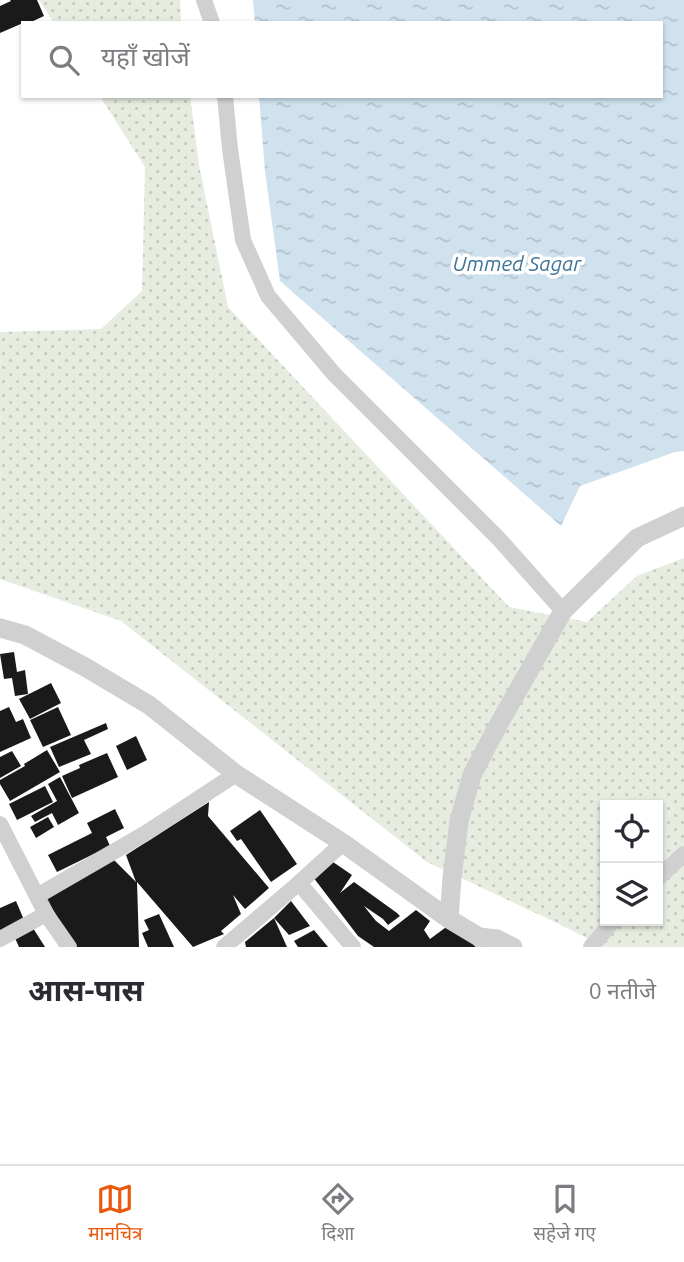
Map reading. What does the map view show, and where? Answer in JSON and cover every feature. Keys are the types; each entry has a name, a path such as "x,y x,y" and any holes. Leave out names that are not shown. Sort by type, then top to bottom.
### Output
{"street":[{"path":"204,0 211,21"},
{"path":"225,98 243,240 268,296 334,374 499,539 563,611"},
{"path":"449,919 459,821 472,775 563,611 637,538 684,516"},
{"path":"0,628 25,635 149,705 236,774 343,843 449,919 484,942 497,939 513,947"},
{"path":"37,896 146,833 236,774"},
{"path":"0,824 46,914 69,947"},
{"path":"224,947 343,843"},
{"path":"663,873 684,854"},
{"path":"299,883 353,947"},
{"path":"0,940 46,914"},
{"path":"591,947 609,926"}],"shaded area":[{"path":"39,0 180,0 181,21 53,21"},
{"path":"101,98 190,98 199,165 228,307 509,607 587,622 637,576 684,558 684,947 604,947 427,862 121,621 0,579 0,332 101,329 142,291 145,167"}],"water":[{"name":"Ummed Sagar","path":"253,0 684,0 684,451 580,486 561,526 280,281 265,171 259,98 663,98 663,21 255,21"}],"building":[{"path":"37,0 44,16 33,21 21,21 21,24 0,33 0,6 11,1"},
{"path":"14,652 17,672 25,670 28,694 15,696 12,678 4,679 0,654"},
{"path":"51,683 61,703 30,719 19,699"},
{"path":"9,707 16,722 23,719 31,738 0,752 0,711"},
{"path":"58,707 71,735 43,747 30,720"},
{"path":"106,723 108,729 84,740 91,754 59,767 50,747"},
{"path":"136,736 147,760 127,770 116,746"},
{"path":"47,750 60,772 10,801 0,780"},
{"path":"12,751 21,766 0,778 0,757"},
{"path":"107,753 118,777 72,798 62,776"},
{"path":"60,777 79,813 58,825 52,813 35,822 31,816 57,801 48,784"},
{"path":"45,786 53,802 17,820 9,804"},
{"path":"209,802 208,816 269,888 245,909 233,895 241,914 221,931 224,934 193,947 137,882 139,947 74,947 47,899 113,859 136,882 126,855"},
{"path":"115,809 124,828 106,837 110,846 57,872 48,855 92,833 87,823"},
{"path":"260,810 297,864 271,882 241,839 237,841 230,831"},
{"path":"48,817 54,827 36,838 30,827"},
{"path":"333,862 352,875 340,893 354,882 400,916 388,925 364,906 376,921 389,931 416,910 430,921 424,930 430,939 449,925 481,947 374,947 358,936 313,877"},
{"path":"16,901 24,920 0,932 0,908"},
{"path":"291,901 310,926 289,935 274,918"},
{"path":"159,914 174,947 148,947 142,933 149,930 144,920"},
{"path":"274,918 287,947 246,947 245,942"},
{"path":"33,928 45,947 19,947 15,938"},
{"path":"314,930 328,947 298,947 294,941"}]}
